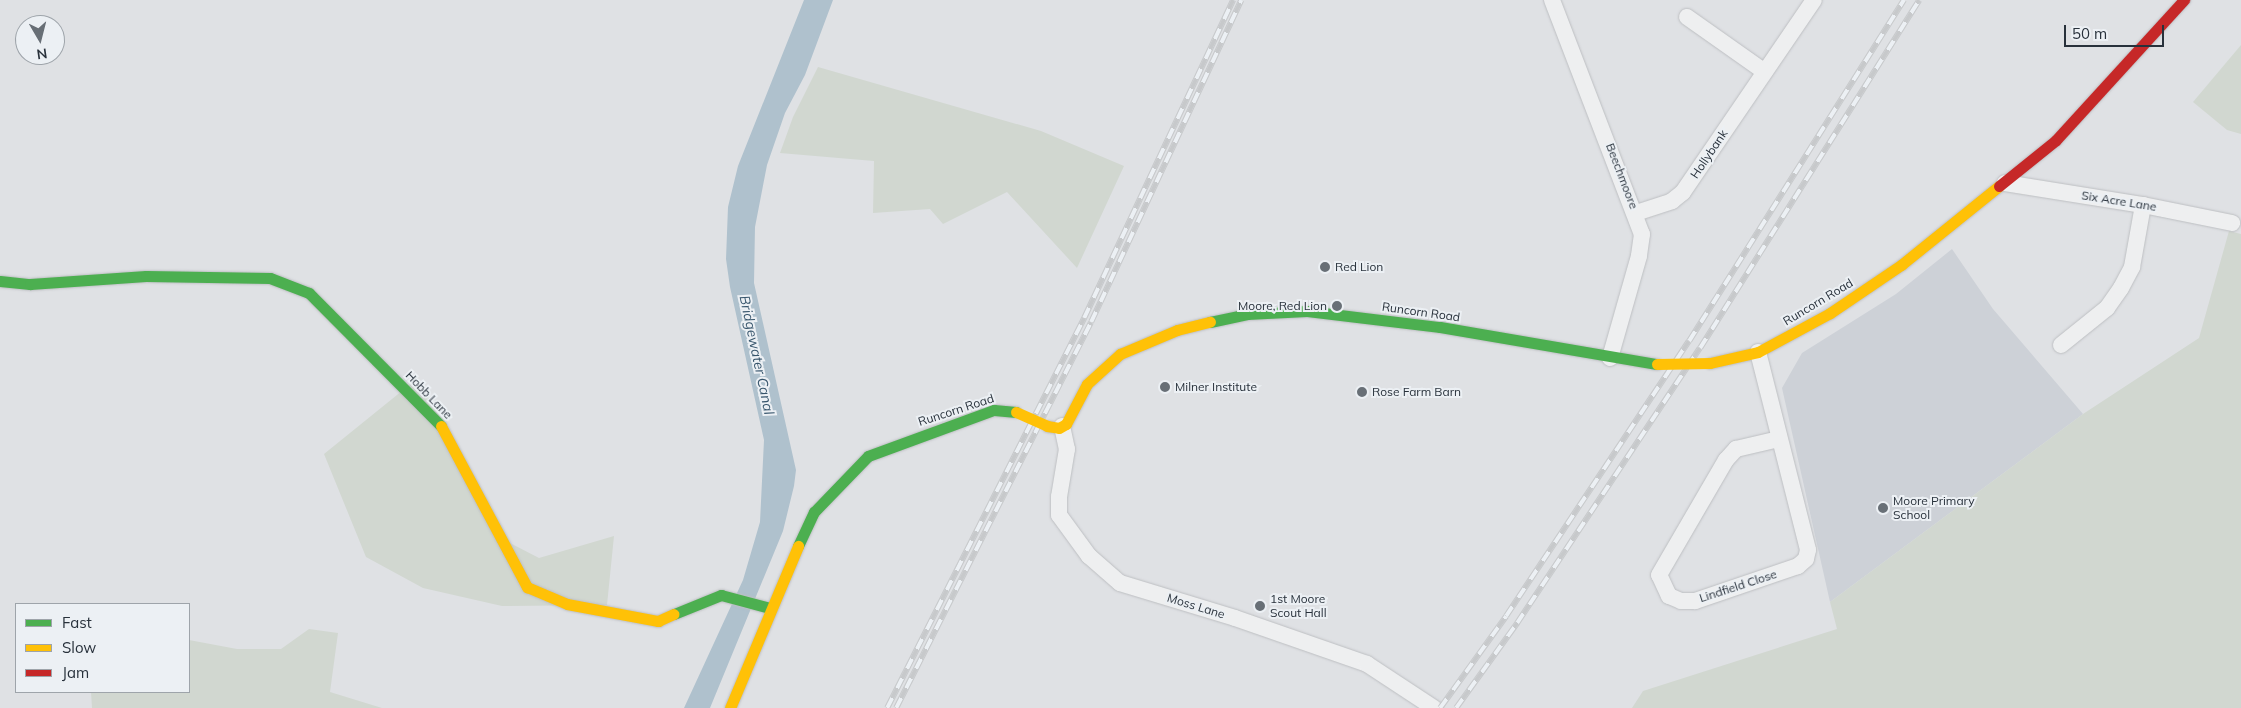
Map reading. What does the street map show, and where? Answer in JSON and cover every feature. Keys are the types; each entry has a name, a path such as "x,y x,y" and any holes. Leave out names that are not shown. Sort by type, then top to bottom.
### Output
{"street":[{"name":"Beechmoore","path":"1552,0 1636,212 1642,234 1639,256 1610,358"},
{"name":"Hollybank","path":"1636,212 1672,201 1683,192 1814,0"},
{"name":"Runcorn Road","path":"730,708 766,607 814,512 868,456 994,410 1016,412 1055,426 1070,418 1087,384 1120,354 1177,330 1247,314 1308,311 1359,317 1440,327 1610,358 1657,364 1710,362 1758,352 1830,313 1901,265 2005,183 2056,140 2184,0"},
{"path":"1687,17 1764,72"},
{"name":"Six Acre Lane","path":"2005,183 2143,205 2232,223"},
{"path":"2061,345 2107,308 2121,288 2132,267 2143,205"},
{"name":"Hobb Lane","path":"0,281 30,284 146,276 246,276 270,278 309,294 446,431 527,587 567,604 658,621 710,598 732,596 766,607"},
{"name":"Lindfield Close","path":"1758,352 1808,550 1806,559 1798,566 1695,601 1669,596 1660,575 1726,460 1736,449 1779,440"},
{"name":"Moss Lane","path":"1055,426 1067,449 1059,497 1059,515 1089,556 1120,584 1235,618 1367,664 1430,705"}],"shaded area":[{"path":"2241,45 2241,134 2227,130 2193,102"},
{"path":"818,67 1041,131 1124,166 1077,268 1007,192 943,224 930,209 873,213 874,161 780,153 793,117"},
{"path":"2229,231 2241,234 2241,708 1632,708 1643,691 1837,629 1830,602 2083,414 2199,338"},
{"name":"Moore Primary School","path":"1952,249 1993,309 2083,414 1830,602 1782,388 1802,353 1896,294"},
{"path":"418,378 510,543 539,558 614,536 607,605 502,606 423,588 366,557 324,454"},
{"path":"309,629 338,633 330,692 382,708 92,708 91,693 190,693 190,640 237,649 281,649"}],"water":[{"name":"Bridgewater Canal","path":"804,0 833,0 805,75 785,113 767,165 755,227 754,283 796,470 794,486 783,531 710,708 684,708 743,580 760,522 764,440 730,287 726,259 728,207 738,166"}],"railway":[{"path":"887,708 1084,318 1233,0"},
{"path":"896,708 1091,322 1241,0"},
{"path":"1440,708 1506,616 1689,341 1904,0"},
{"path":"1456,708 1517,623 1700,348 1919,0"}],"traffic: fast":[{"path":"0,281 30,284 146,276 270,278 309,293 441,426"},
{"path":"1210,322 1247,314 1307,311 1440,327 1657,364"},
{"path":"798,546 814,512 868,456 994,410 1016,412"},
{"path":"674,614 721,595 770,608"}],"traffic: slow":[{"path":"1710,363 1758,352 1830,313 1901,265 1999,186"},
{"path":"1047,426 1059,428 1066,424 1087,384 1120,354 1177,330 1210,322"},
{"path":"1657,364 1710,363"},
{"path":"1016,412 1047,426"},
{"path":"441,426 527,587 567,604 658,621 674,614"},
{"path":"730,708 798,546"}],"traffic: jam":[{"path":"1999,186 2056,140 2184,0"}],"place":[{"name":"Red Lion","path":"1325,267"},
{"name":"Moore, Red Lion","path":"1337,306"},
{"name":"Milner Institute","path":"1165,387"},
{"name":"Rose Farm Barn","path":"1362,392"},
{"name":"Moore Primary School","path":"1883,508"},
{"name":"1st Moore Scout Hall","path":"1260,606"}]}
